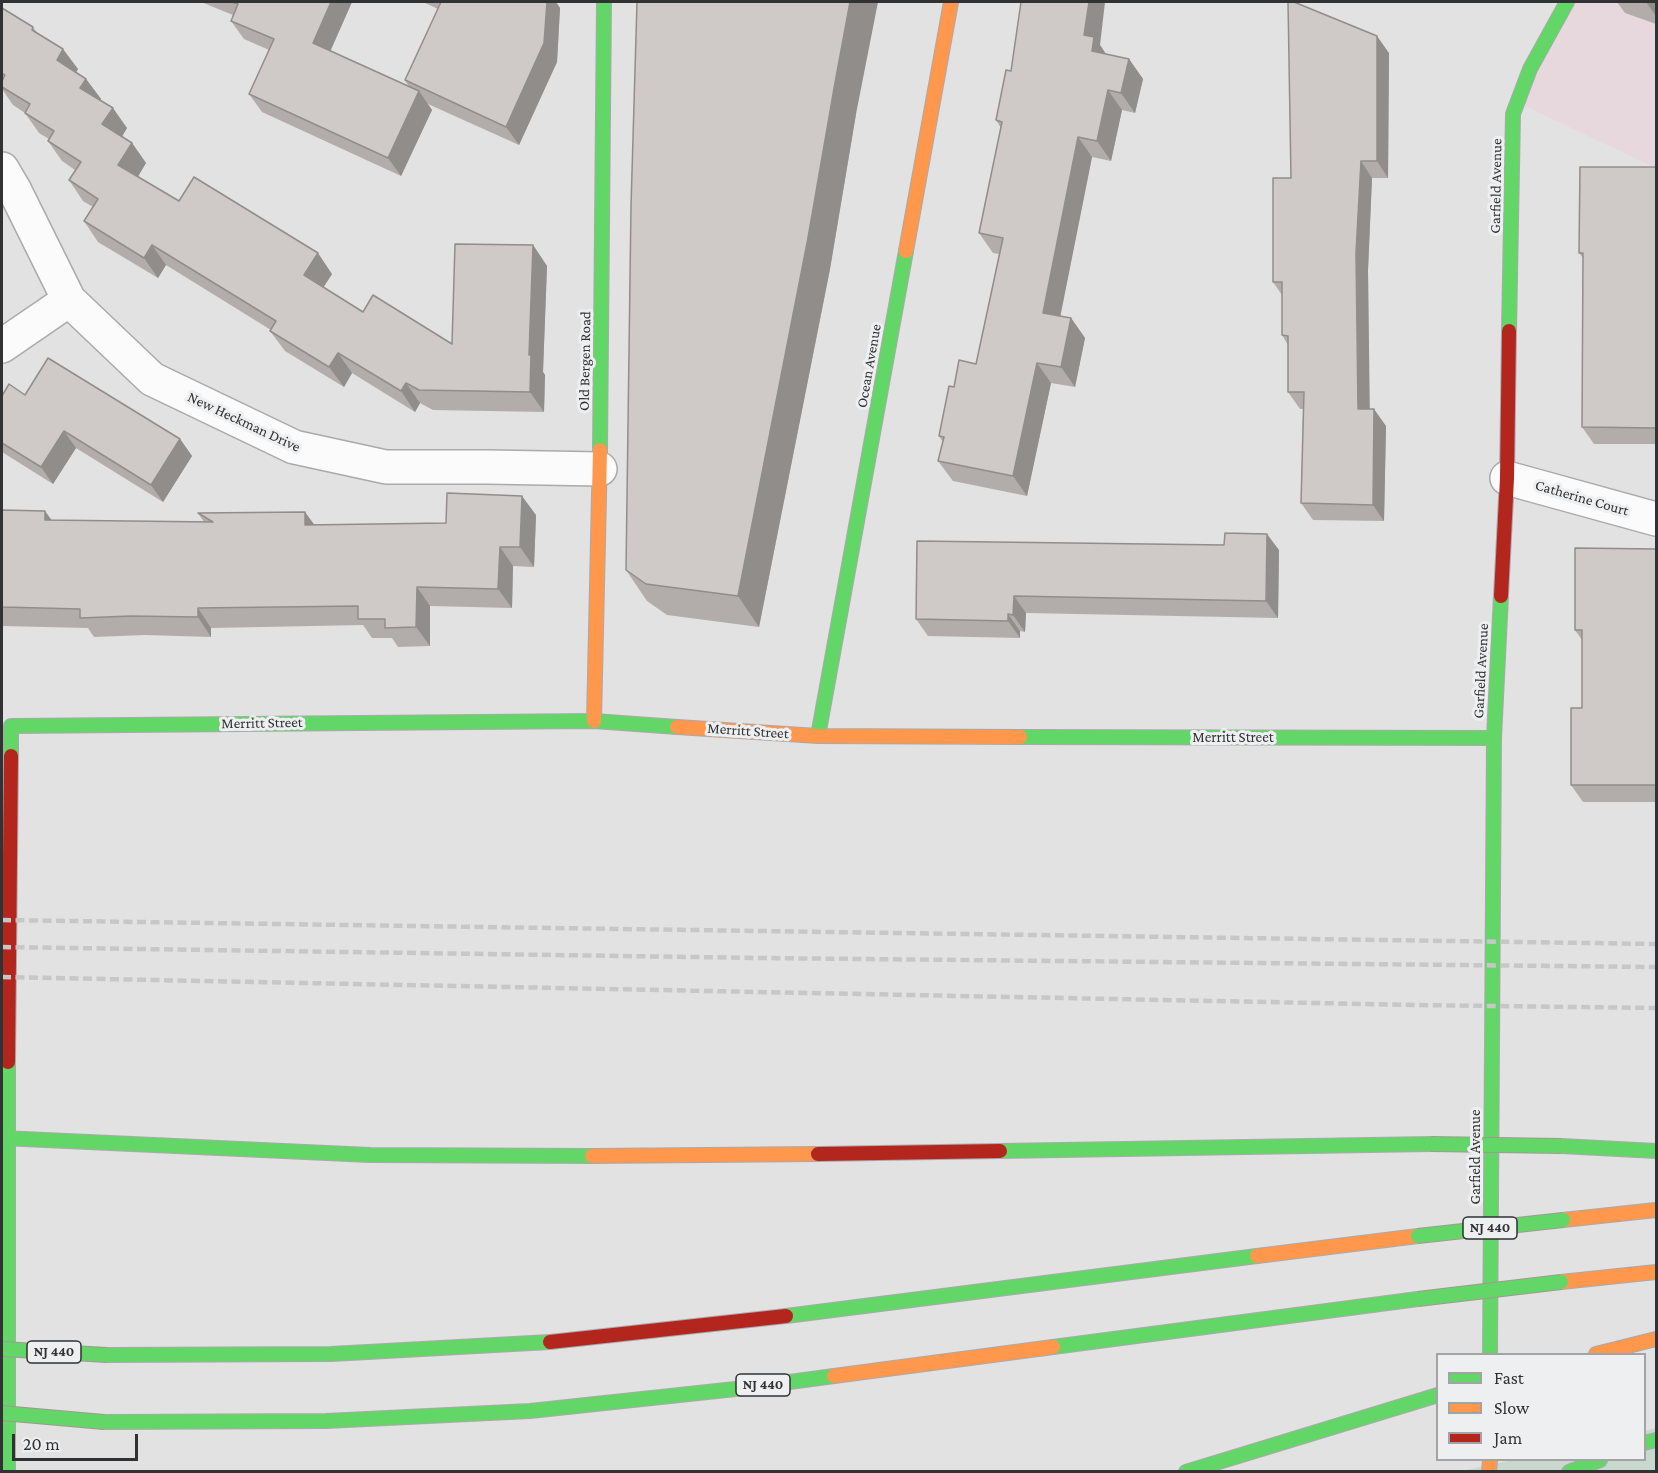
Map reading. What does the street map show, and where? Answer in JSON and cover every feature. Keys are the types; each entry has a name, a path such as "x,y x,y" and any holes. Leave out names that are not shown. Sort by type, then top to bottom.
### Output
{"main road":[{"name":"Old Bergen Road","path":"594,721 600,469 604,2"},
{"name":"Ocean Avenue","path":"819,736 951,2"},
{"name":"Garfield Avenue","path":"1490,1353 1494,738 1508,478 1513,114 1530,69 1567,2"},
{"name":"Merritt Street","path":"6,727 594,721 819,736 1494,738"},
{"path":"6,727 4,1138 9,1472"},
{"path":"4,1138 370,1155 694,1156 1431,1144 1561,1146 1656,1151"},
{"name":"NJ 440","path":"2,1348 107,1355 331,1354 535,1344 737,1322 1418,1236 1656,1210"},
{"name":"NJ 440","path":"2,1413 104,1422 326,1421 530,1411 745,1388 1418,1299 1656,1272"},
{"path":"1600,1353 1656,1339"},
{"path":"1186,1472 1436,1395"},
{"path":"1569,1472 1597,1461"}],"street":[{"name":"New Heckman Drive","path":"2,169 69,300 152,379 294,447 386,467 488,466 600,469"},
{"path":"2,346 69,300"},
{"name":"Catherine Court","path":"1508,478 1656,519"}],"shaded area":[{"path":"1576,2 1656,2 1656,168 1521,104"},
{"path":"1656,1428 1656,1471 1457,1472 1508,1461 1646,1461 1646,1431"}],"building":[{"path":"232,2 331,2 313,43 419,91 388,158 249,94 274,39 231,21 238,4"},
{"path":"441,2 547,2 544,43 506,127 405,80"},
{"path":"637,2 850,2 808,238 738,596 646,584 626,570 631,206"},
{"path":"1021,2 1089,2 1084,35 1094,37 1092,51 1129,59 1121,93 1108,90 1097,141 1078,137 1043,313 1071,318 1061,367 1037,363 1013,476 938,461 944,437 939,436 949,386 954,387 959,360 976,364 1003,238 979,233 1002,122 996,120 1006,70 1011,71"},
{"path":"1288,2 1294,2 1377,36 1377,161 1361,161 1356,253 1358,409 1374,409 1373,505 1301,503 1304,392 1288,392 1288,336 1282,335 1282,282 1273,282 1273,178 1291,178"},
{"path":"2,8 63,49 57,60 86,79 80,88 113,108 102,124 132,143 118,165 179,201 194,177 318,253 304,275 363,312 373,295 452,344 455,244 533,245 530,392 419,390 406,383 401,391 338,353 329,367 270,331 276,321 152,245 144,258 84,221 98,199 69,180 81,162 48,141 54,131 25,113 30,104 2,87 5,75 2,73"},
{"path":"1580,167 1656,167 1656,428 1582,427 1583,253 1579,253"},
{"path":"48,358 180,439 151,485 64,431 41,467 2,443 2,396 9,384 25,395"},
{"path":"447,493 522,496 520,547 500,547 498,589 417,587 416,627 385,628 385,619 358,619 358,606 198,608 198,617 80,618 80,609 2,607 2,510 45,511 45,520 213,522 198,513 305,512 305,525 446,523"},
{"path":"1225,533 1267,534 1266,601 1014,596 1013,615 1008,614 1008,621 916,619 917,541 1224,545"},
{"path":"1575,548 1656,549 1656,785 1571,785 1571,708 1582,708 1582,630 1575,630"}],"railway":[{"path":"2,920 1656,944"},
{"path":"2,947 761,958 1656,967"},
{"path":"2,977 1656,1008"}],"traffic: fast":[{"path":"600,450 604,2"},
{"path":"1509,331 1513,114 1530,69 1567,2"},
{"path":"818,736 906,251"},
{"path":"1490,1353 1494,738 1501,596"},
{"path":"11,756 11,726 594,721 677,727"},
{"path":"1020,737 1494,738"},
{"path":"8,1062 8,1472"},
{"path":"2,1138 370,1155 592,1156"},
{"path":"1000,1151 1431,1144"},
{"path":"1431,1144 1561,1146"},
{"path":"1561,1146 1656,1151"},
{"path":"1418,1236 1563,1220"},
{"path":"786,1316 1257,1256"},
{"path":"1418,1299 1561,1282"},
{"path":"1053,1347 1418,1299"},
{"path":"107,1355 331,1354 550,1342"},
{"path":"2,1349 107,1355"},
{"path":"104,1422 326,1421 530,1411 834,1376"},
{"path":"1186,1472 1436,1396"},
{"path":"2,1413 104,1422"},
{"path":"1646,1442 1656,1440"},
{"path":"1569,1472 1597,1461"}],"traffic: slow":[{"path":"906,251 951,2"},
{"path":"594,721 600,450"},
{"path":"677,727 818,736 1020,737"},
{"path":"592,1156 818,1154"},
{"path":"1563,1220 1656,1210"},
{"path":"1257,1256 1418,1236"},
{"path":"1561,1282 1656,1272"},
{"path":"1600,1353 1656,1339"},
{"path":"834,1376 1053,1347"},
{"path":"1489,1472 1490,1461"}],"traffic: jam":[{"path":"1501,596 1507,478 1509,331"},
{"path":"8,1062 11,756"},
{"path":"818,1154 1000,1151"},
{"path":"550,1342 786,1316"}]}
